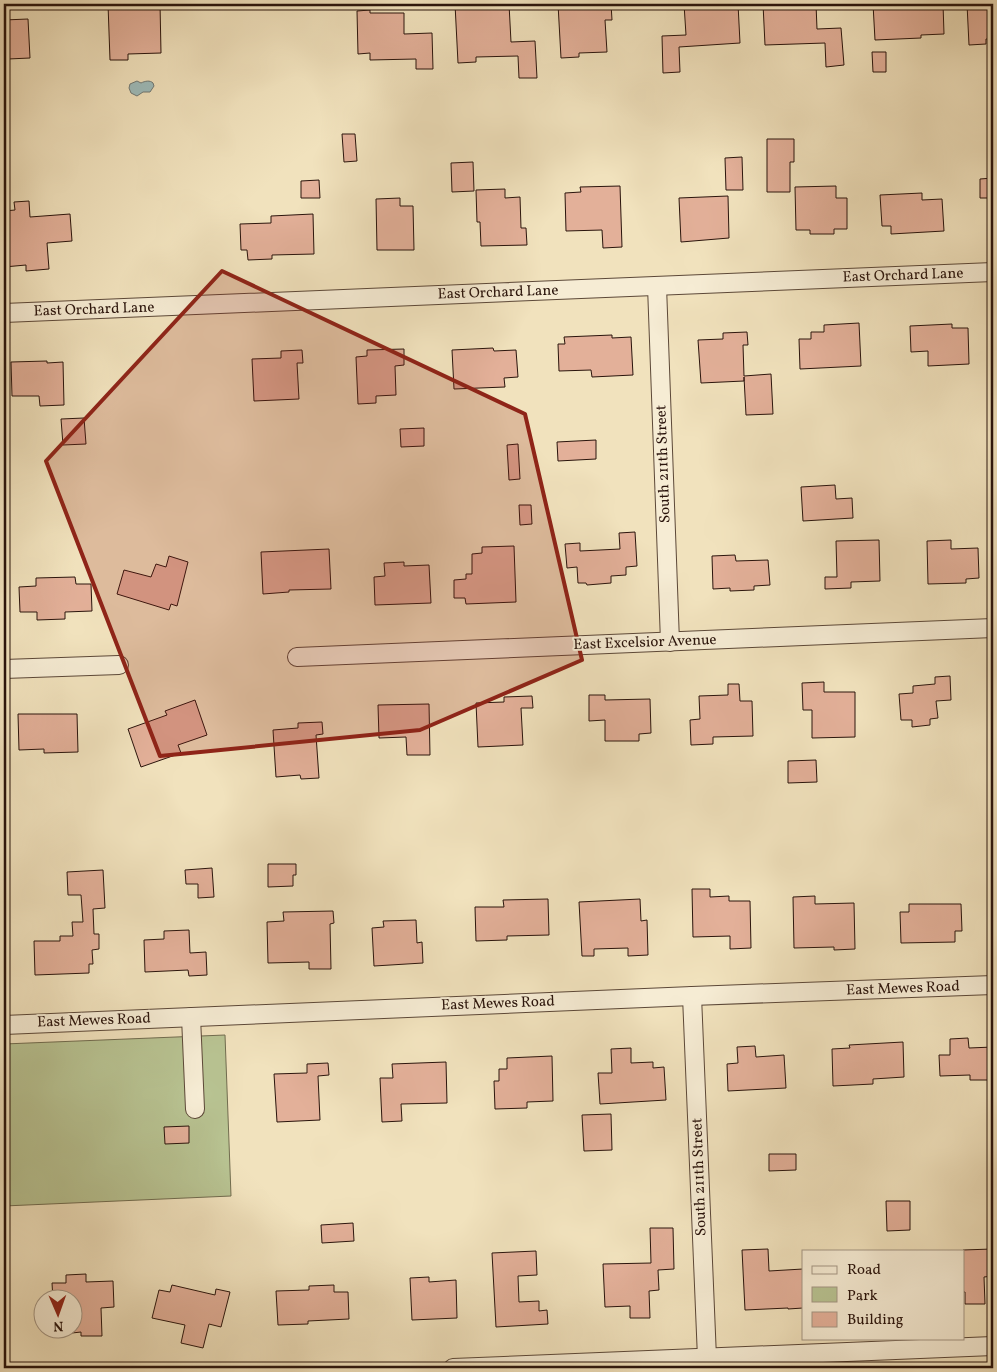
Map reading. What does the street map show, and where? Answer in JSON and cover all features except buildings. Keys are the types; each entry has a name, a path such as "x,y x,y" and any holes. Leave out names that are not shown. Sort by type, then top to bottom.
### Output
{"street":[{"name":"East Orchard Lane","path":"4,314 993,272"},
{"name":"South 211th Street","path":"657,286 670,642"},
{"name":"East Excelsior Avenue","path":"297,657 993,628"},
{"path":"4,670 119,665"},
{"name":"East Mewes Road","path":"4,1025 993,985"},
{"name":"South 211th Street","path":"692,996 708,1358"},
{"path":"191,1017 195,1109"},
{"path":"453,1368 993,1346"}],"highlighted area":[{"path":"222,271 525,414 582,660 420,730 160,756 46,461"}],"green space":[{"path":"225,1035 231,1196 4,1206 4,1044"}],"water":[{"path":"137,81 141,83 150,81 154,86 150,92 143,92 137,96 131,93 129,88 130,84"}]}
